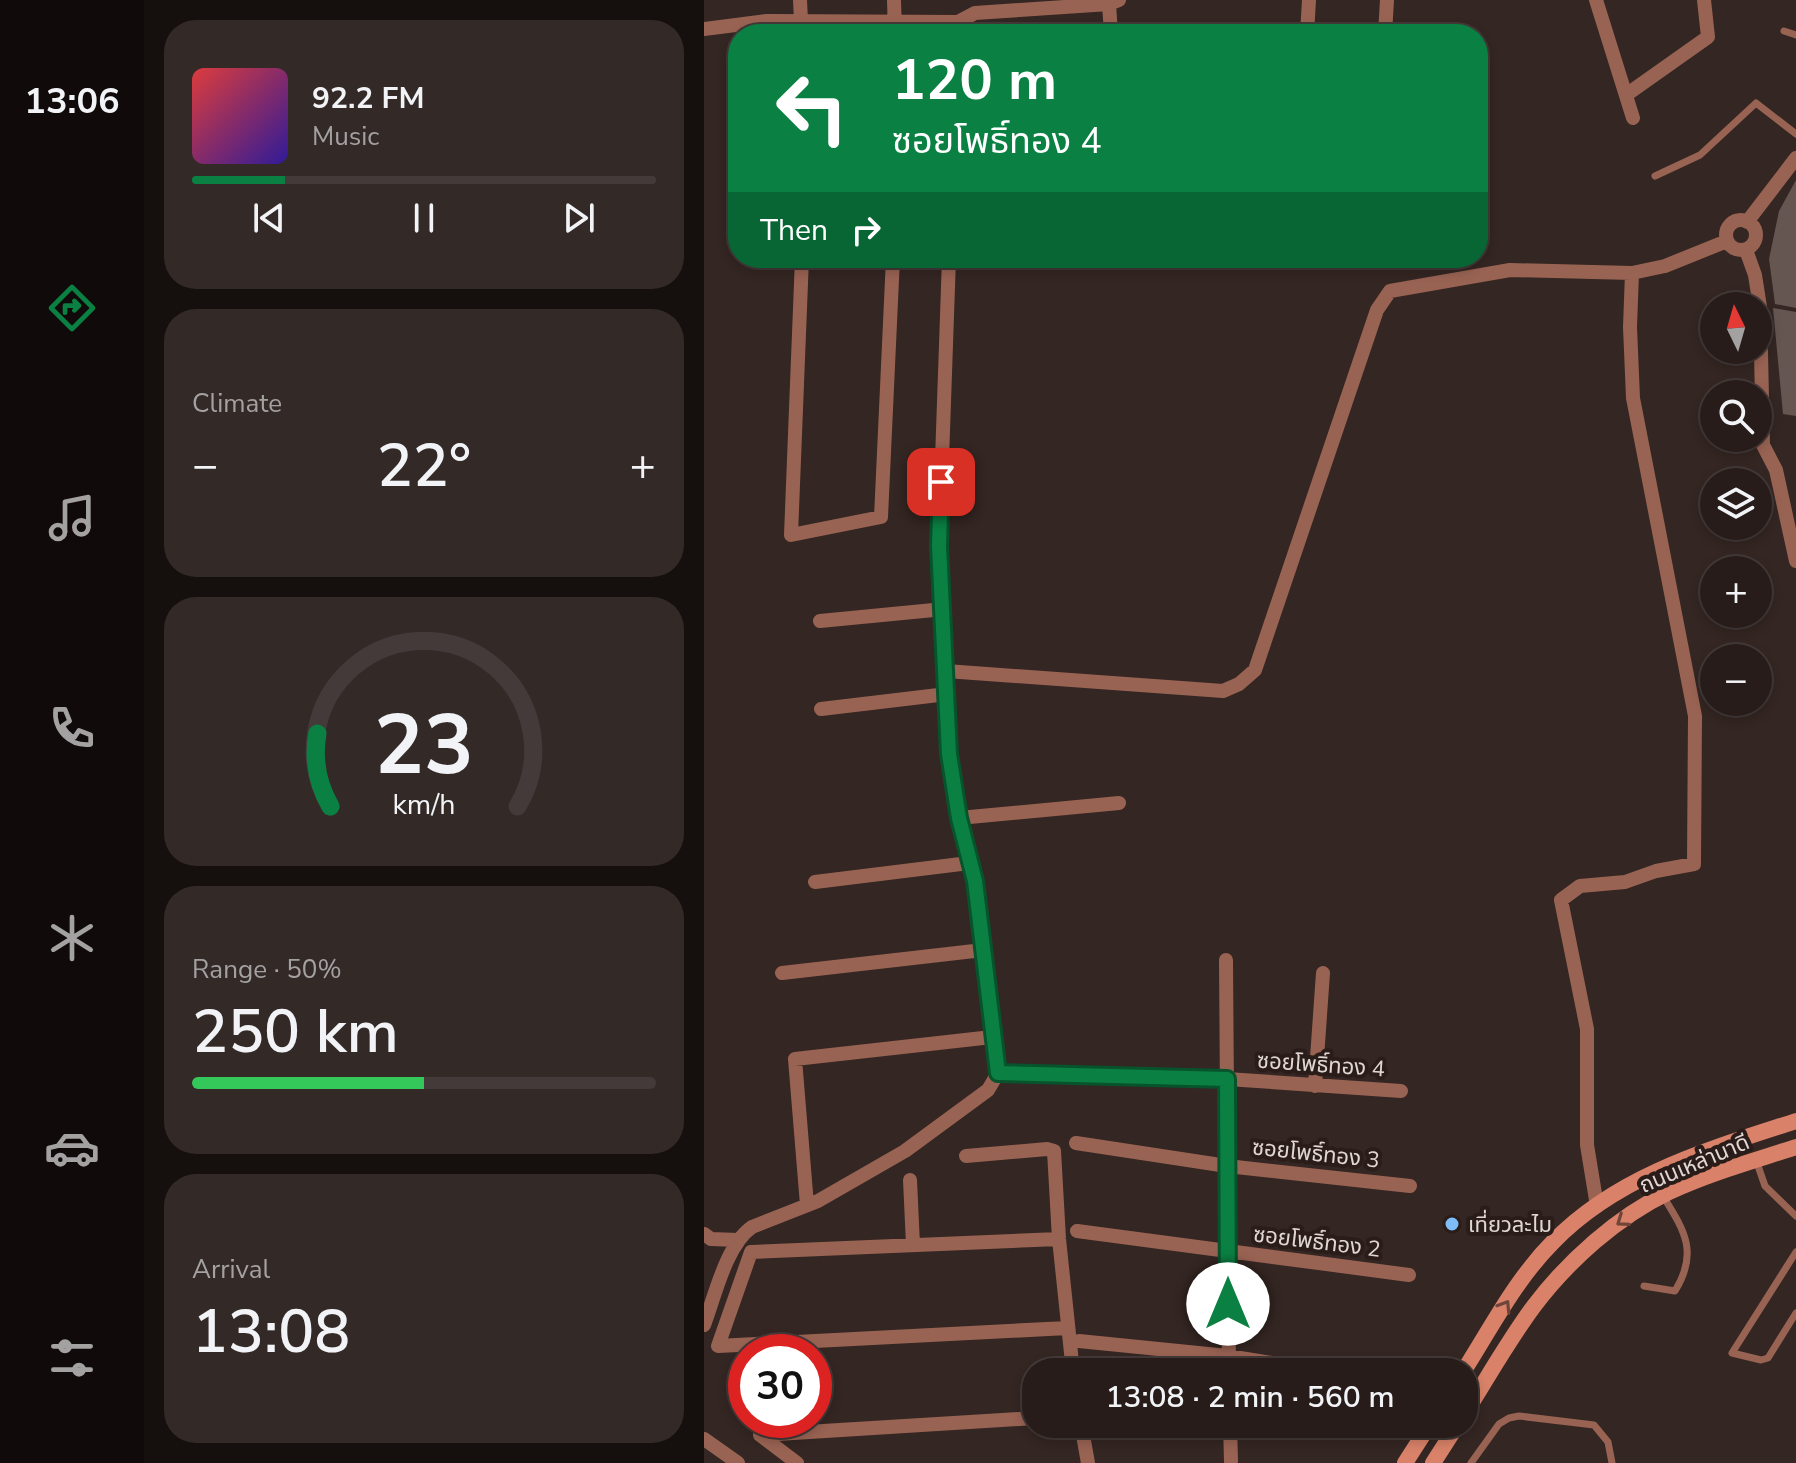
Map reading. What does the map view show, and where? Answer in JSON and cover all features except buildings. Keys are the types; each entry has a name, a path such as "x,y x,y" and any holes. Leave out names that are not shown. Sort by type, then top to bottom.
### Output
{"main road":[{"name":"ถนนเหล่านาดี","path":"1472,1358 1535,1262 1554,1241 1597,1206 1672,1163 1796,1121"},
{"name":"ถนนเหล่านาดี","path":"1478,1393 1534,1306 1606,1232 1663,1196 1723,1170 1796,1147"},
{"path":"1405,1463 1421,1438"},
{"path":"1433,1463 1449,1438"}],"street":[{"path":"800,0 801,21"},
{"path":"894,0 894,24"},
{"path":"1308,24 1309,0"},
{"path":"1386,24 1387,0"},
{"path":"1596,0 1633,118"},
{"path":"1626,95 1708,37 1704,0"},
{"path":"962,24 975,13 1114,2 1112,24"},
{"path":"743,24 801,21 848,24"},
{"path":"704,29 728,26"},
{"path":"1747,222 1796,158"},
{"path":"1738,221 1747,222 1754,228 1756,236 1753,245 1746,250 1737,250 1727,241 1726,233 1738,221"},
{"path":"946,671 1223,691 1239,684 1255,670 1377,310 1390,291 1510,270 1632,273 1665,266 1727,241"},
{"path":"1746,250 1755,275 1760,307 1763,445 1776,470 1796,561"},
{"path":"802,268 791,535 881,517 893,268"},
{"path":"704,1325 738,1240 752,1227 807,1205 905,1151 988,1090 998,1073 975,881 959,818 949,754 939,546 949,268"},
{"path":"1597,1206 1587,1145 1587,1029 1561,900 1580,886 1625,882 1656,871 1694,864 1695,716 1633,398 1630,327 1632,273"},
{"path":"820,621 944,609"},
{"path":"821,709 947,694"},
{"path":"959,818 1119,803"},
{"path":"815,882 969,863"},
{"path":"782,973 983,950"},
{"path":"1226,960 1228,1356"},
{"path":"1315,1086 1323,973"},
{"path":"807,1205 795,1059 992,1037"},
{"name":"ซอยโพธิ์ทอง 4","path":"998,1073 1227,1079 1401,1091"},
{"name":"ซอยโพธิ์ทอง 3","path":"1076,1143 1227,1166 1410,1186"},
{"path":"966,1156 1054,1151 1071,1358"},
{"path":"910,1180 913,1245"},
{"name":"ซอยโพธิ์ทอง 2","path":"1077,1231 1409,1275"},
{"path":"704,1234 711,1239 738,1240"},
{"path":"1059,1239 751,1252 718,1346 1067,1328"},
{"path":"1079,1341 1241,1358"},
{"path":"797,1463 760,1435 1022,1419"},
{"path":"1084,1438 1088,1463"},
{"path":"1230,1438 1231,1461"},
{"path":"704,1439 738,1463"}],"lane":[{"path":"1784,31 1796,35"},
{"path":"1655,176 1700,155 1756,103 1796,134"},
{"path":"1756,1160 1765,1186 1796,1216"},
{"path":"1644,1286 1675,1291 1689,1250 1683,1229 1663,1196"},
{"path":"1796,1252 1732,1353 1761,1360 1768,1358 1796,1313"},
{"path":"1471,1463 1499,1424 1519,1416 1594,1425 1608,1442 1612,1463"}],"place":[{"name":"เที่ยวละไม","path":"1452,1224"}],"route":[{"path":"941,482 939,546 949,754 959,818 975,881 998,1073 1227,1079 1228,1304"}]}
